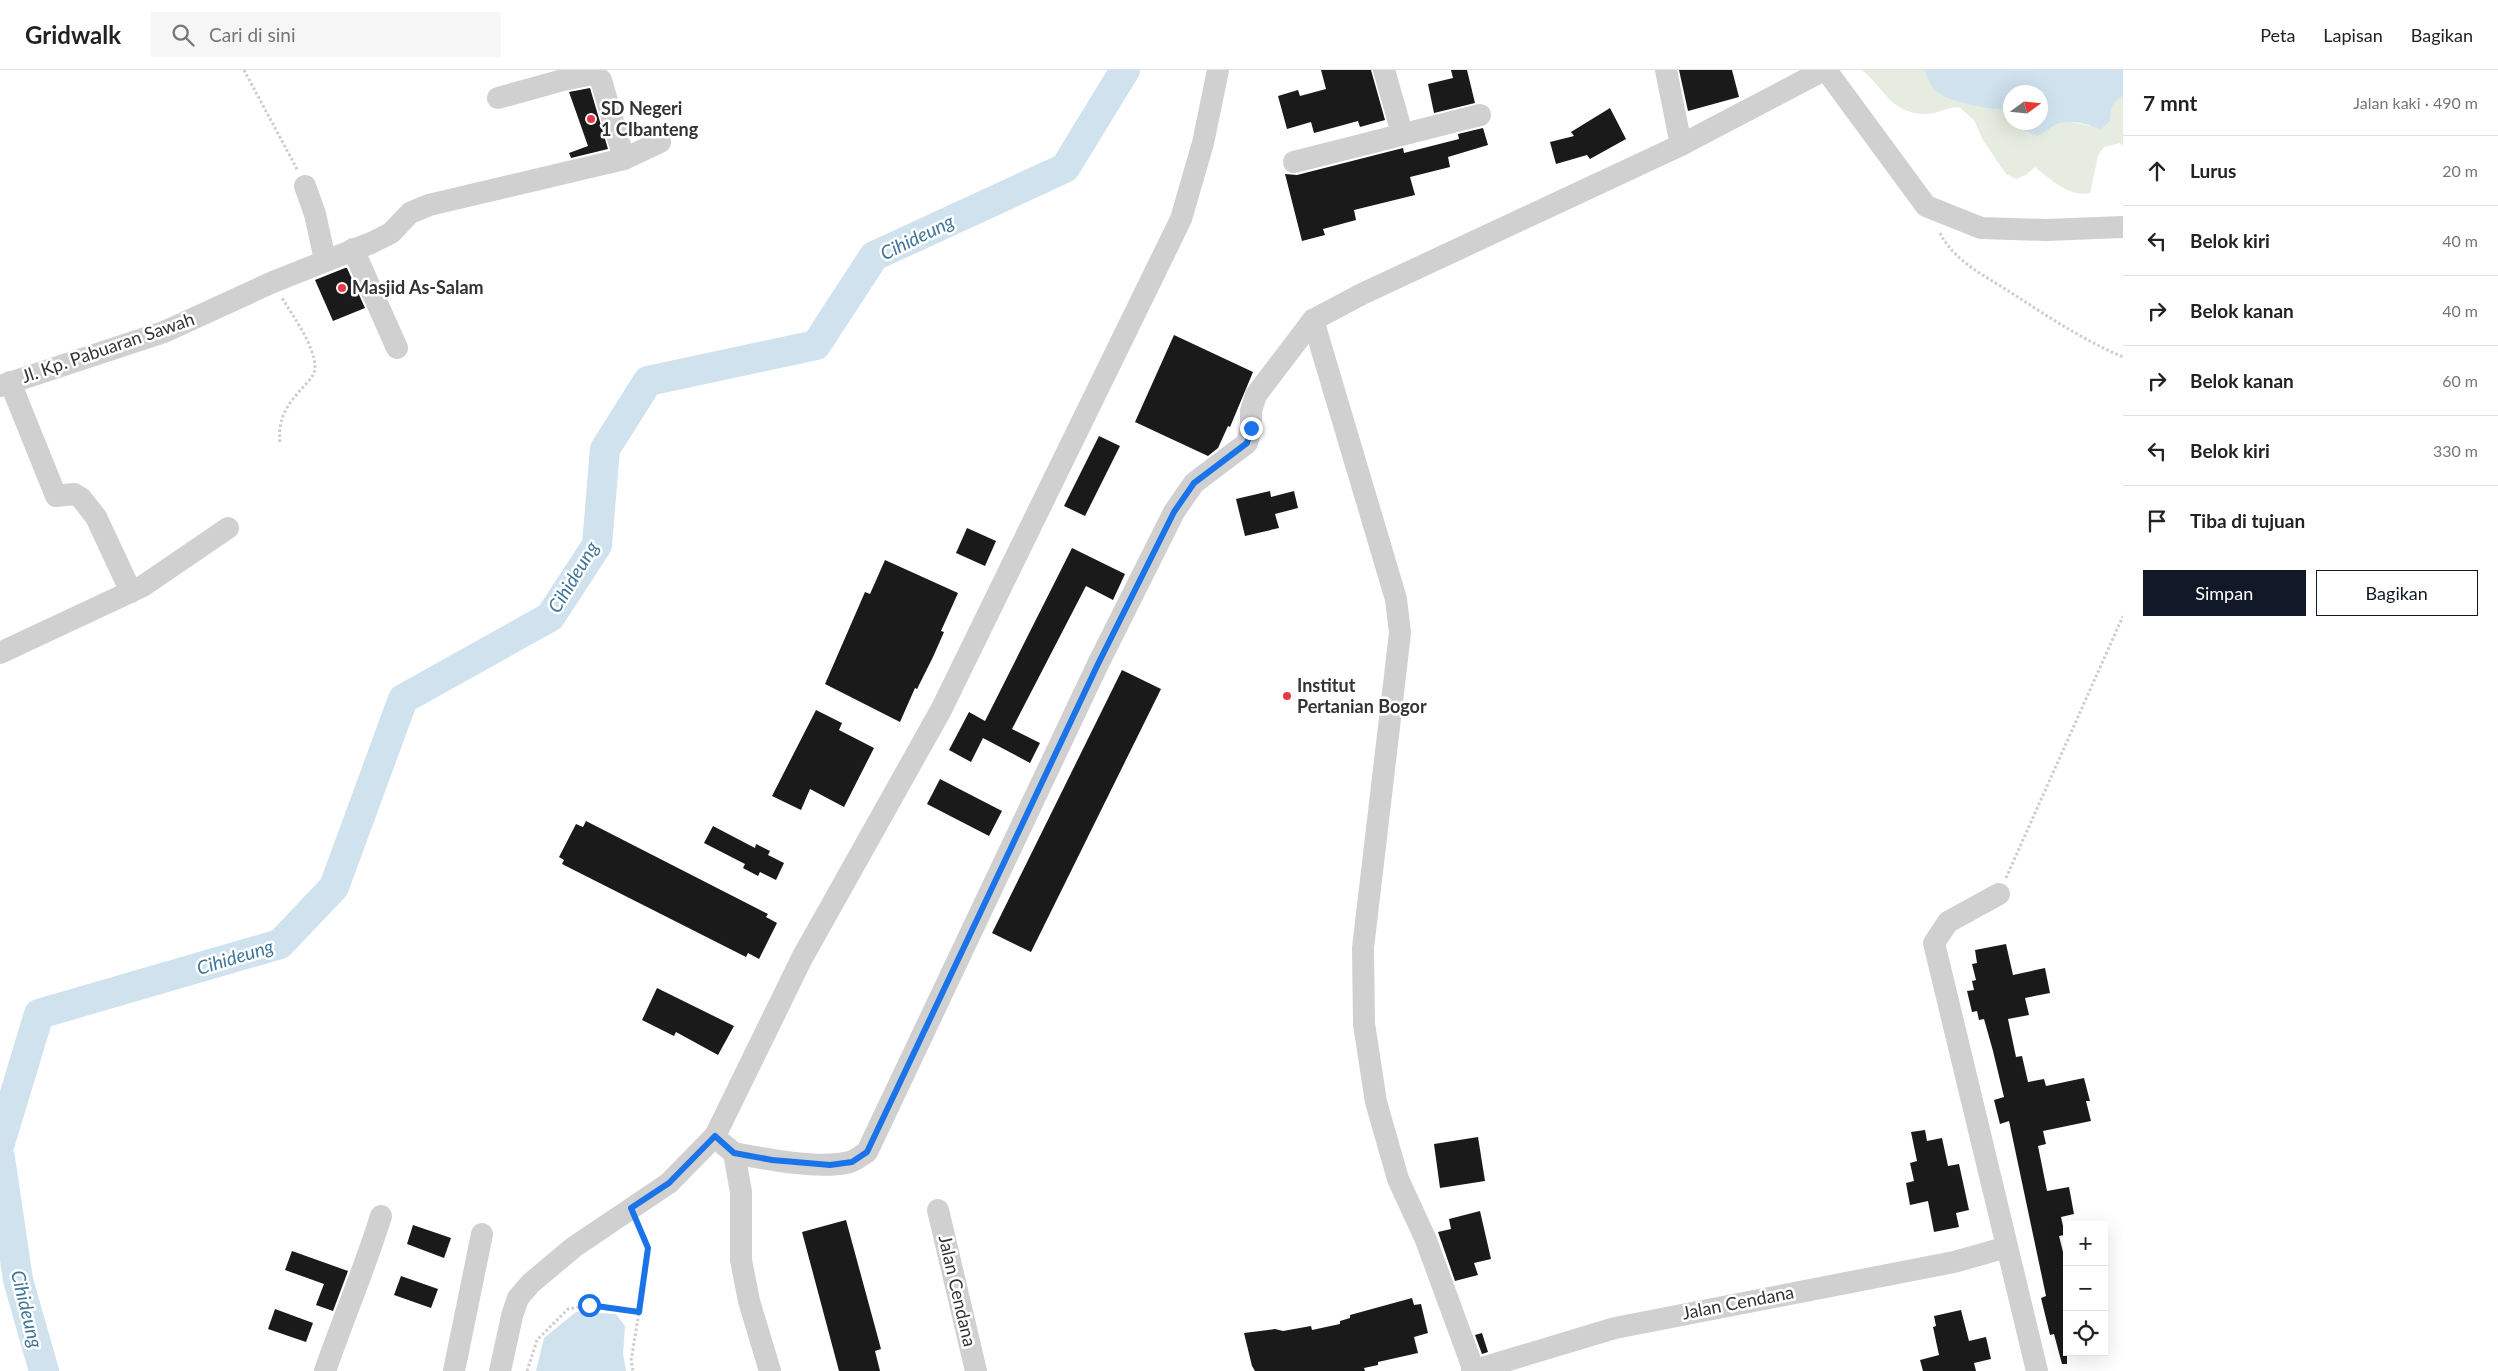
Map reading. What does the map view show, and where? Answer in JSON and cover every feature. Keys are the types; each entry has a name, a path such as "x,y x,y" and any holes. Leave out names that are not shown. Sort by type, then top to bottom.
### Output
{"street":[{"path":"500,1371 512,1316 518,1298 531,1283 574,1247 669,1183 715,1136 802,958 942,710 1181,219 1202,144 1218,70"},
{"path":"1384,70 1402,133"},
{"path":"1666,70 1681,145"},
{"path":"715,1136 734,1153 772,1160 830,1165 852,1162 867,1152 1098,664 1174,512 1194,483 1247,443 1251,428 1251,411 1256,395 1313,320 1362,294 1681,145 1825,70 1926,206 1981,228 2046,230 2123,227"},
{"path":"498,98 560,75 594,74 600,80 624,159"},
{"path":"1294,162 1402,133 1480,115"},
{"name":"Jl. Kp. Pabuaran Sawah","path":"5,384 164,332 273,282 391,233 410,214 429,205 624,159 660,142"},
{"path":"304,186 315,214 325,260"},
{"path":"353,249 397,348"},
{"path":"1313,320 1396,599 1400,633 1363,948 1364,1024 1376,1102 1398,1178 1426,1240 1473,1371"},
{"path":"5,384 56,496 74,494 89,506 131,592"},
{"path":"0,653 131,592 157,577 228,528"},
{"path":"1999,894 1948,922 1934,943 2037,1371"},
{"path":"734,1153 741,1192 741,1260 749,1301 770,1371"},
{"name":"Jalan Cendana","path":"938,1210 976,1371"},
{"path":"325,1371 349,1300 366,1264 381,1216"},
{"path":"454,1371 482,1234"},
{"name":"Jalan Cendana","path":"1473,1371 1615,1328 1954,1262 2007,1247"}],"path":[{"path":"244,70 290,153 304,186"},
{"path":"1926,206 1947,246 1975,271 2071,332 2123,357"},
{"path":"273,282 305,338 315,366 314,374 287,406 278,428 280,442"},
{"path":"1999,894 2123,616"},
{"path":"631,1208 648,1248 631,1361 633,1371"},
{"path":"527,1371 537,1340 568,1309 589,1305 639,1312"}],"shaded area":[{"path":"1862,70 1929,70 2003,109 2003,130 2024,130 2036,135 2043,130 2048,130 2048,126 2058,119 2090,126 2117,99 2123,96 2123,146 2120,143 2104,147 2098,156 2090,193 2082,194 2068,190 2035,167 2026,175 2016,179 2006,174 1983,140 1974,120 1959,107 1928,114 1913,113 1896,104"}],"water":[{"path":"1924,70 2123,70 2123,96 2114,103 2110,121 2101,129 2079,123 2062,122 2048,130 2048,85 2003,85 2003,110 1956,101 1938,93"},
{"path":"2023,130 2048,130 2037,136"},
{"path":"576,1312 616,1314 625,1326 623,1354 626,1371 536,1371 544,1338"}],"building":[{"path":"1321,70 1371,70 1385,120 1360,127 1358,121 1314,133 1311,122 1287,129 1278,96 1298,90 1300,96 1326,89"},
{"path":"1451,70 1467,70 1475,103 1434,113 1428,84 1453,78"},
{"path":"1679,70 1732,70 1739,97 1688,111"},
{"name":"SD Negeri 1 CIbanteng","path":"590,88 608,149 571,158 569,153 588,146 569,92"},
{"path":"1610,108 1626,139 1590,159 1587,155 1556,164 1550,142 1574,136 1571,132"},
{"path":"1483,128 1488,145 1448,157 1450,167 1410,177 1415,195 1354,210 1356,220 1323,229 1325,235 1302,241 1285,174 1297,175 1403,148 1404,153 1459,139 1458,134"},
{"name":"Masjid As-Salam","path":"347,268 365,308 333,321 315,280"},
{"path":"1174,335 1253,372 1230,427 1228,426 1218,448 1208,456 1135,422"},
{"path":"1099,436 1120,446 1085,516 1064,506"},
{"path":"1270,491 1271,497 1294,491 1298,508 1275,514 1279,528 1245,536 1236,499"},
{"path":"967,528 996,541 985,566 956,553"},
{"path":"1072,548 1125,574 1113,600 1086,586 1012,729 1040,743 1030,763 983,738 971,762 949,750 969,712 985,721"},
{"path":"885,560 958,593 941,631 944,632 933,657 917,689 915,688 900,722 825,684 865,592 870,594"},
{"path":"1122,670 1161,689 1031,952 992,933"},
{"path":"816,710 842,723 839,730 874,748 844,807 810,789 801,810 772,796"},
{"path":"940,779 1002,811 989,836 927,804"},
{"path":"586,821 768,914 766,917 777,923 759,959 748,953 746,957 562,864 564,860 559,857 576,824 583,827"},
{"path":"713,826 755,848 756,844 770,851 768,855 784,863 776,880 760,872 758,876 743,868 745,864 704,843"},
{"path":"2006,944 2013,975 2045,968 2050,993 2025,998 2029,1015 2008,1019 2016,1057 2022,1056 2028,1082 2044,1079 2046,1086 2084,1078 2090,1101 2086,1101 2091,1121 2043,1131 2046,1144 2038,1146 2047,1191 2069,1187 2074,1214 2061,1217 2063,1235 2059,1236 2063,1252 2063,1356 2067,1356 2067,1364 2062,1364 2054,1334 2050,1335 2041,1298 2046,1296 2009,1121 2000,1124 1994,1100 2004,1097 1993,1051 1984,1019 1979,1020 1977,1011 1972,1012 1967,991 1974,990 1972,981 1976,980 1972,964 1977,963 1975,950"},
{"path":"657,988 734,1026 718,1055 676,1032 674,1036 642,1020"},
{"path":"1925,1130 1927,1141 1942,1138 1948,1166 1959,1164 1969,1210 1956,1213 1959,1227 1934,1232 1928,1201 1910,1205 1906,1183 1914,1181 1910,1163 1917,1161 1911,1132"},
{"path":"1478,1137 1485,1181 1440,1188 1434,1144"},
{"path":"1480,1211 1491,1259 1474,1263 1478,1275 1455,1281 1438,1232 1451,1229 1449,1219"},
{"path":"846,1220 881,1349 875,1351 880,1371 839,1371 802,1232"},
{"path":"413,1225 451,1238 444,1258 407,1244"},
{"path":"292,1251 348,1271 333,1311 316,1305 324,1284 285,1270"},
{"path":"401,1276 438,1289 431,1308 394,1295"},
{"path":"1412,1298 1414,1305 1421,1304 1428,1333 1414,1337 1418,1353 1378,1362 1378,1365 1364,1368 1365,1371 1255,1371 1252,1366 1244,1333 1275,1329 1283,1331 1311,1326 1312,1330 1340,1324 1340,1321 1350,1318 1350,1315"},
{"path":"275,1309 313,1323 306,1342 268,1329"},
{"path":"1961,1310 1969,1341 1986,1337 1991,1359 1974,1363 1976,1371 1923,1371 1920,1360 1939,1355 1933,1327 1936,1326 1934,1316"},
{"path":"1482,1333 1488,1352 1482,1354 1475,1335"}],"waterway":[{"name":"Cihideung","path":"0,1143 39,1014 280,944 334,887 403,699 550,617 597,545 605,449 648,381 816,345 874,256 1065,168 1125,70"},
{"name":"Cihideung","path":"0,1158 18,1280 44,1371"}],"place":[{"name":"SD Negeri 1 CIbanteng","path":"591,119"},
{"name":"Masjid As-Salam","path":"342,288"},
{"name":"Institut Pertanian Bogor","path":"1287,696"}],"route":[{"path":"589,1305 639,1312 648,1248 631,1208 669,1183 715,1136 734,1153 772,1160 830,1165 852,1162 867,1152 1098,664 1174,512 1194,483 1247,443 1251,428"}]}
